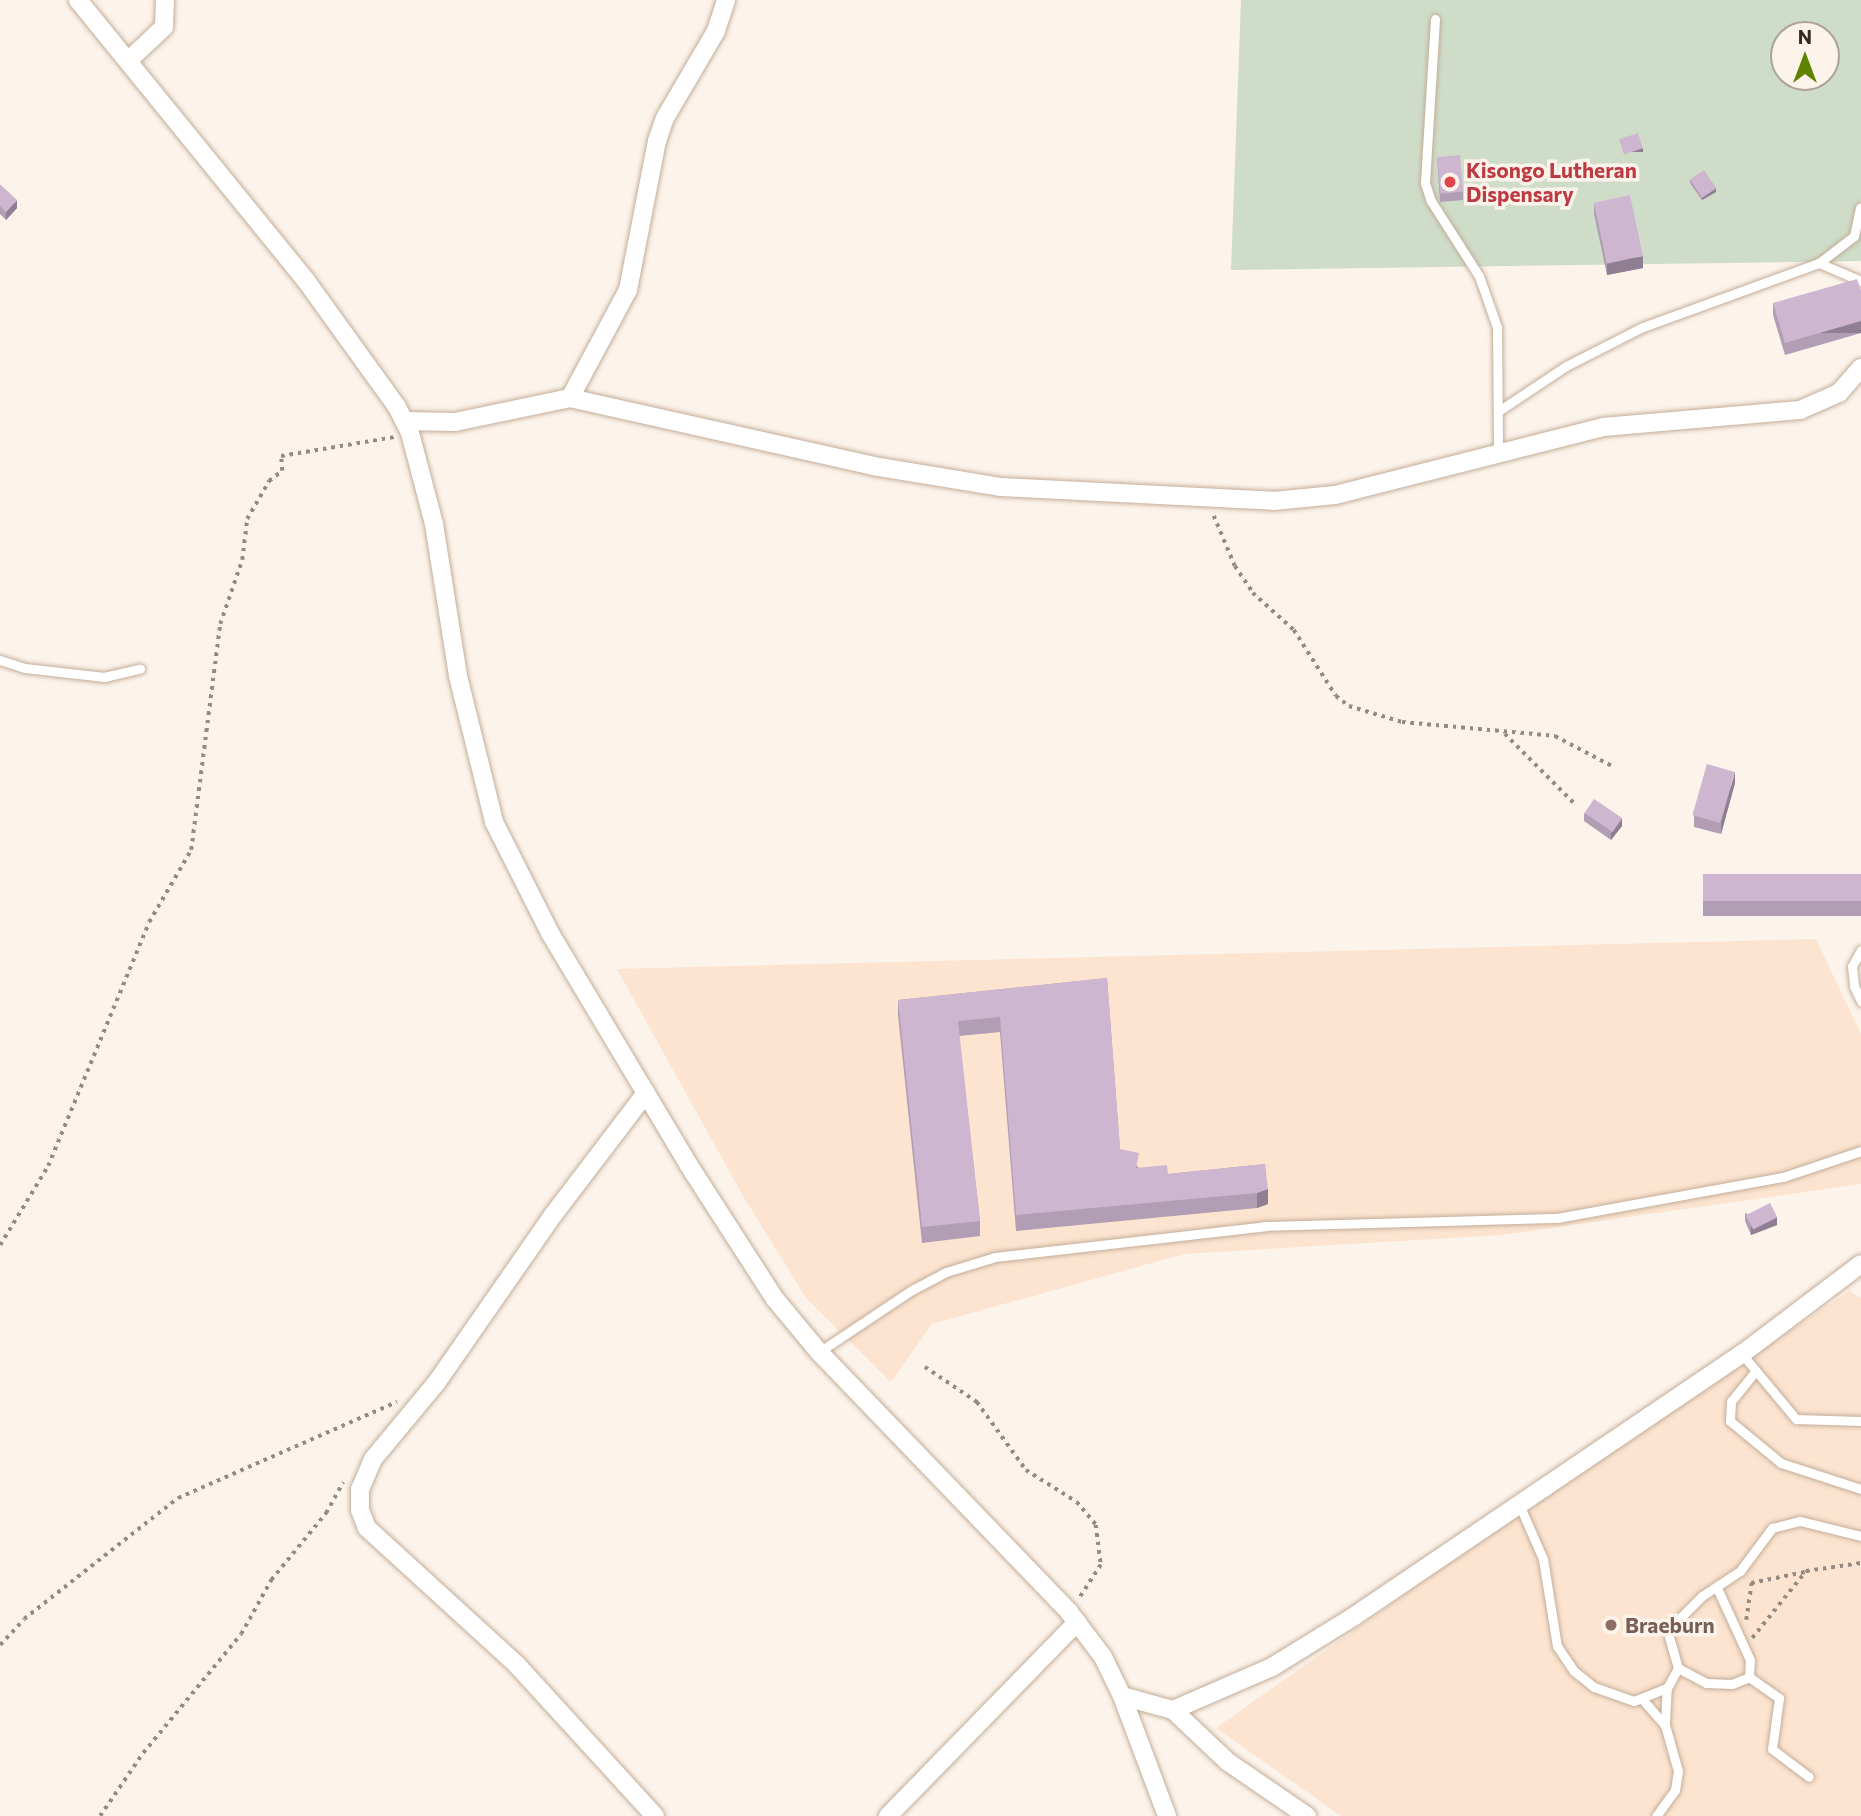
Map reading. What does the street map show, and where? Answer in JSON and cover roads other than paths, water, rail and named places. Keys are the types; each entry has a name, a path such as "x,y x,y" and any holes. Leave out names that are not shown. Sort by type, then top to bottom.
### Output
{"street":[{"path":"78,0 307,282 407,427 434,524 458,676 494,822 550,933 735,1240 819,1352 1073,1617 1103,1657 1122,1696 1167,1816"},
{"path":"129,60 164,26 165,0"},
{"path":"570,398 628,290 657,141 665,118 716,32 726,0"},
{"path":"407,427 455,422 570,398 873,466 962,480 1208,501 1335,495 1498,451 1603,427 1800,410 1839,393 1861,368"},
{"path":"646,1093 437,1382 373,1460 360,1489 360,1510 367,1528 517,1665 655,1816"},
{"path":"1172,1710 1272,1667 1742,1353 1861,1264"},
{"path":"888,1816 1073,1617"},
{"path":"1122,1696 1172,1710 1228,1762 1307,1816"}],"lane":[{"path":"1435,19 1425,183 1431,201 1488,294 1497,327 1500,410 1498,451"},
{"path":"1500,410 1566,366 1643,327 1819,263 1854,236 1860,208"},
{"path":"1819,263 1861,281"},
{"path":"0,660 25,668 104,677 140,669"},
{"path":"1861,950 1852,966 1854,986 1861,1001"},
{"path":"819,1352 912,1290 946,1272 995,1257 1265,1226 1557,1218 1783,1177 1861,1151"},
{"path":"1742,1353 1754,1373 1796,1419 1861,1421"},
{"path":"1754,1373 1731,1401 1730,1421 1781,1463 1861,1489"},
{"path":"1518,1502 1543,1559 1557,1646 1574,1671 1594,1687 1618,1698 1643,1700 1667,1688"},
{"path":"1656,1816 1677,1780 1665,1725 1667,1688 1678,1668 1669,1636 1673,1625 1740,1571 1764,1535 1783,1523 1826,1525 1861,1536"},
{"path":"1718,1590 1750,1660 1749,1677"},
{"path":"1678,1668 1706,1683 1732,1685 1749,1677"},
{"path":"1749,1677 1779,1698 1772,1749 1809,1777"},
{"path":"1643,1700 1665,1725"}],"place":[{"name":"Kisongo Lutheran Dispensary","path":"1450,182"},
{"name":"Braeburn","path":"1611,1625"}]}
